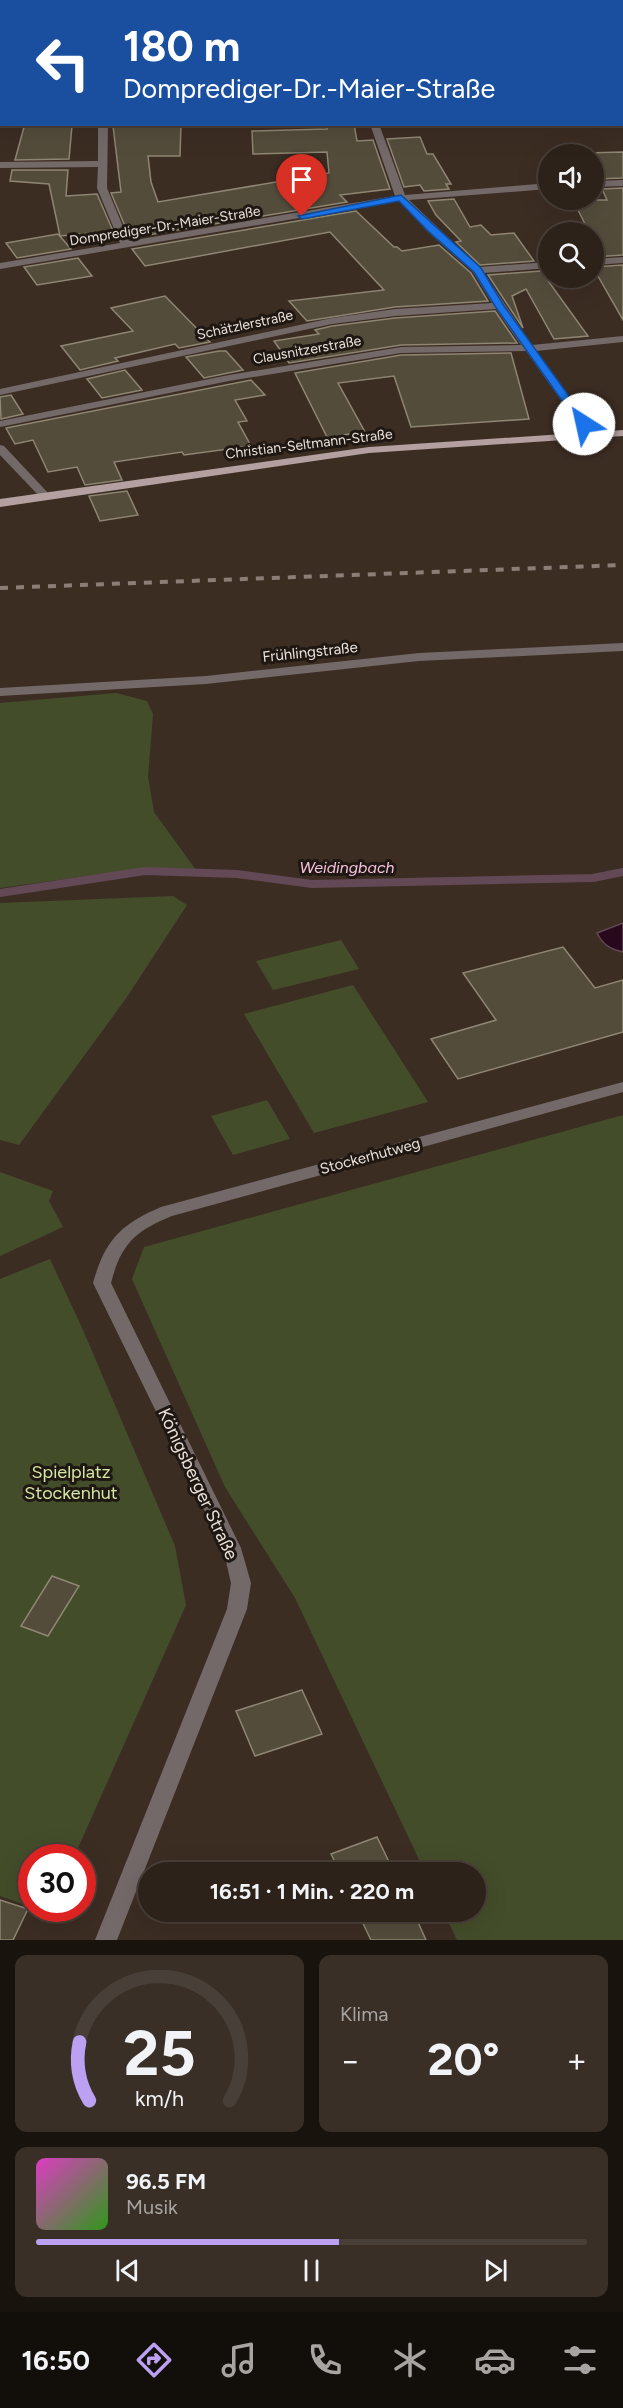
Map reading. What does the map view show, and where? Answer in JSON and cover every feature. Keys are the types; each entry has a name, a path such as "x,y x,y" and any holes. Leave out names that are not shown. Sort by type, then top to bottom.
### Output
{"main road":[{"name":"Christian-Seltmann-Straße","path":"0,503 369,450 623,433"}],"street":[{"path":"103,126 102,188 126,245"},
{"path":"375,126 401,198 431,229 477,270 499,306 591,435"},
{"path":"0,165 103,164"},
{"path":"604,184 623,183"},
{"name":"Domprediger-Dr.-Maier-Straße","path":"0,266 401,198 538,187"},
{"path":"604,261 623,260"},
{"path":"477,270 538,266"},
{"name":"Schätzlerstraße","path":"0,392 332,321 429,308 499,306"},
{"name":"Clausnitzerstraße","path":"0,424 334,359 401,350 529,348 623,339"},
{"path":"0,448 45,496"},
{"name":"Frühlingstraße","path":"0,692 206,680 419,657 623,647"},
{"name":"Stockerhutweg","path":"123,1238 137,1223 166,1211 623,1087"},
{"name":"Königsberger Straße","path":"106,1940 237,1609 242,1583 232,1548 102,1282 108,1256 123,1238"}],"green space":[{"path":"116,693 147,701 153,714 148,777 154,812 196,870 146,868 0,888 0,703"},
{"path":"173,896 187,905 127,997 19,1145 0,1140 0,903"},
{"path":"341,940 359,969 273,990 256,961"},
{"path":"353,985 428,1102 314,1133 244,1014"},
{"path":"267,1100 290,1139 233,1155 211,1116"},
{"path":"623,1115 623,1940 457,1940 448,1922 486,1922 486,1862 420,1862 295,1598 225,1487 132,1279 144,1247"},
{"path":"0,1172 53,1191 49,1201 63,1227 0,1256"},
{"name":"Spielplatz Stockenhut","path":"50,1259 83,1330 175,1546 186,1605 80,1844 18,1844 18,1902 0,1896 0,1279"}],"shaded area":[{"path":"623,923 623,952 607,946 597,933"}],"building":[{"path":"72,126 69,159 15,160 24,127"},
{"path":"113,126 181,126 180,156 148,156 151,182 158,202 329,173 327,152 253,154 252,131 327,129 326,126 354,126 357,141 373,140 390,189 340,195 347,202 130,238 111,193 121,192"},
{"path":"420,137 427,154 433,154 451,184 446,184 449,189 424,191 420,185 404,187 387,139"},
{"path":"604,152 623,152 623,178 604,179"},
{"path":"12,170 68,170 66,196 97,194 113,231 60,236 49,184 10,181"},
{"path":"623,188 623,255 604,256 604,222 584,222 578,210 604,210 604,200 607,200 604,189"},
{"path":"454,199 470,227 481,225 491,235 514,233 534,261 480,265 456,242 461,241 436,215 428,201"},
{"path":"356,211 394,247 402,251 439,245 471,273 488,301 395,307 307,321 289,301 384,290 330,232 145,266 132,249"},
{"path":"58,234 71,249 17,258 6,243"},
{"path":"78,258 92,276 37,285 24,267"},
{"path":"623,265 623,320 604,287 604,266"},
{"path":"538,271 538,288 553,288 588,336 554,339 526,289 512,296 523,328 488,275"},
{"path":"165,296 210,342 179,348 175,344 115,358 118,361 80,370 61,346 133,331 111,308"},
{"path":"495,311 517,343 401,345 289,363 274,341 319,334 315,330 332,326 395,318"},
{"path":"226,351 243,370 204,378 186,357"},
{"path":"511,353 529,419 411,427 394,376 338,383 365,432 327,437 295,373 401,355"},
{"path":"125,370 142,390 102,398 87,379"},
{"path":"251,380 265,395 235,400 247,421 238,422 251,446 184,455 182,452 114,462 122,480 85,485 77,467 48,472 33,440 15,444 6,428"},
{"path":"11,395 23,414 1,419 0,397"},
{"path":"127,491 138,515 100,521 89,496"},
{"path":"563,947 595,988 623,980 623,1032 458,1079 431,1039 496,1020 463,973"},
{"path":"52,1576 79,1586 48,1636 21,1626"},
{"path":"302,1690 322,1734 255,1756 236,1711"},
{"path":"377,1837 389,1862 335,1862 331,1854"},
{"path":"0,1900 18,1906 18,1922 22,1922 13,1940 0,1940"},
{"path":"362,1922 418,1922 426,1940 371,1940"}],"waterway":[{"name":"Weidingbach","path":"0,893 145,871 237,874 312,884 593,878 623,872"}],"railway":[{"path":"0,588 623,565"}],"route":[{"path":"302,216 401,198 431,229 477,270 499,306 584,424"}]}
